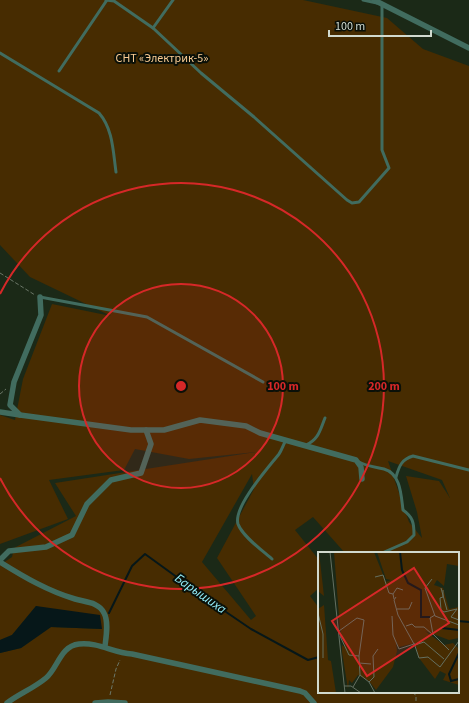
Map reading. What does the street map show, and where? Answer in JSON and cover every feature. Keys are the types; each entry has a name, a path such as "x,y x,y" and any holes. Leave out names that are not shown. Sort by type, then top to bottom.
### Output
{"street":[{"path":"374,0 469,48"},
{"path":"1,412 10,405 14,382 41,315 40,298"},
{"path":"10,405 20,415"},
{"path":"1,412 131,430 164,430 200,420 246,426 260,433 356,460 361,467 362,479"},
{"path":"105,646 106,618 102,609 95,604 74,599 44,587 0,561 9,551 46,547 72,535 87,504 111,480 141,473 152,444 146,430"},
{"path":"7,703 46,679 66,650 78,644 105,646 122,654 132,654 300,691 305,693 314,703"},
{"path":"95,703 125,703"}],"lane":[{"path":"59,71 107,0 114,1 153,28 201,73 254,117 347,200 355,203 358,202 389,168 382,150 382,4 363,0"},
{"path":"153,28 173,0"},
{"path":"0,53 99,113 108,128 116,172"},
{"path":"40,298 147,317 262,382"},
{"path":"306,445 317,438 325,418"},
{"path":"272,559 246,535 238,524 239,511 248,495 280,452 286,440"},
{"path":"396,477 405,458 413,456 469,470"},
{"path":"356,460 364,464 386,470 396,477 401,492 403,510 410,515 414,523 414,535 407,542 384,552"}],"path":[{"path":"0,273 40,298"},
{"path":"108,702 116,669 122,654"},
{"path":"414,693 416,696 416,703"}],"green space":[{"name":"СНТ «Электрик-5»","path":"0,0 303,0 387,18 423,49 469,66 469,703 0,703 0,653 21,648 51,627 102,629 36,606 12,635 0,640 0,565 12,557 14,548 76,516 55,483 256,452 189,459 135,449 124,470 49,480 68,519 0,544 0,415 15,420 23,379 52,304 111,316 30,277 0,245","holes":["388,461 442,480 450,498 439,481 406,476 417,512 422,538 409,522","252,474 254,489 217,558 256,616 251,620 202,562"]}],"shaded area":[{"path":"36,606 100,615 102,629 51,627 21,648 0,653 0,640 12,635"}],"waterway":[{"name":"Барышиха","path":"109,613 132,566 145,554 251,629 308,660 318,657"},
{"name":"Барышиха","path":"459,621 469,622"}]}
